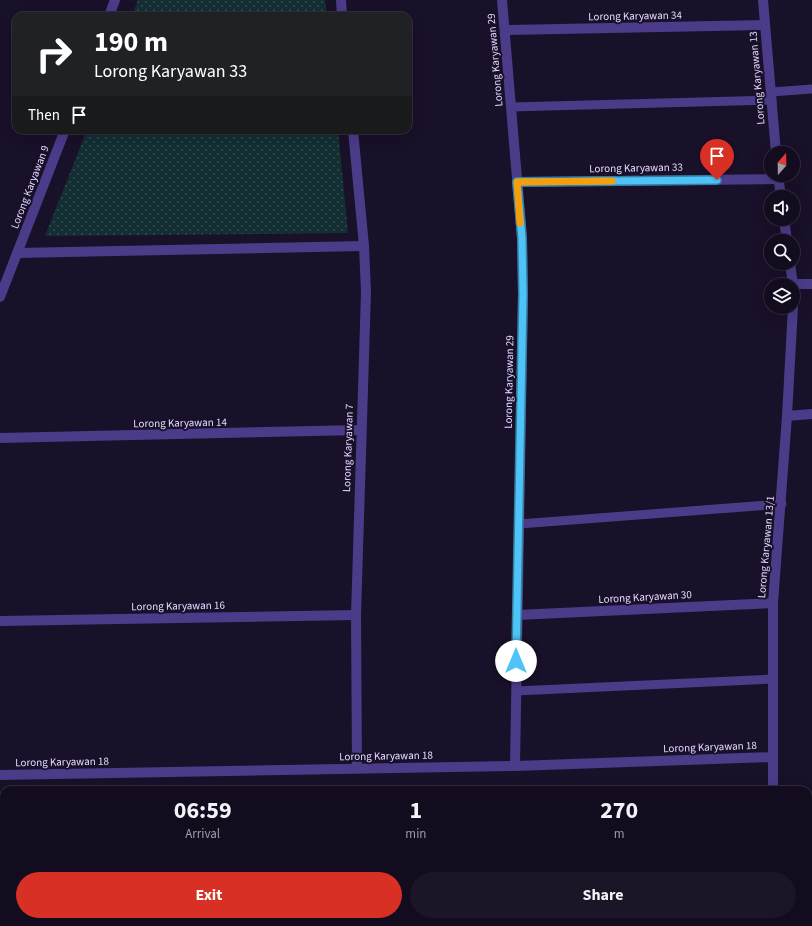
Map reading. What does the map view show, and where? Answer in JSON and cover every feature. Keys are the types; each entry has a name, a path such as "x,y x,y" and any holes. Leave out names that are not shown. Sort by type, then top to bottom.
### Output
{"street":[{"path":"111,12 116,0"},
{"path":"341,0 342,12"},
{"name":"Lorong Karyawan 29","path":"502,0 522,238 523,294 515,766"},
{"name":"Lorong Karyawan 13","path":"762,0 775,146"},
{"name":"Lorong Karyawan 34","path":"505,30 764,25"},
{"name":"Lorong Karyawan 9","path":"0,297 63,134"},
{"name":"Lorong Karyawan 7","path":"353,134 364,246 366,292 360,430 356,615 357,768"},
{"name":"Lorong Karyawan 33","path":"517,182 764,177"},
{"path":"17,252 364,246"},
{"path":"800,285 812,284"},
{"name":"Lorong Karyawan 13/1","path":"773,786 773,603 782,504 793,314"},
{"path":"787,416 812,414"},
{"name":"Lorong Karyawan 14","path":"0,438 360,430"},
{"name":"Lorong Karyawan 30","path":"517,615 773,603"},
{"name":"Lorong Karyawan 16","path":"0,621 356,615"},
{"name":"Lorong Karyawan 18","path":"0,775 515,766 773,757"}],"lane":[{"path":"511,107 771,96 812,89"},
{"path":"519,524 782,504"},
{"path":"516,691 772,679"}],"green space":[{"path":"138,0 325,0 326,12 134,12"},
{"path":"85,134 338,134 348,233 45,236"}],"slow traffic":[{"path":"520,223 517,182 612,181"}],"route":[{"path":"516,661 523,294 522,238 517,182 717,180"}]}
